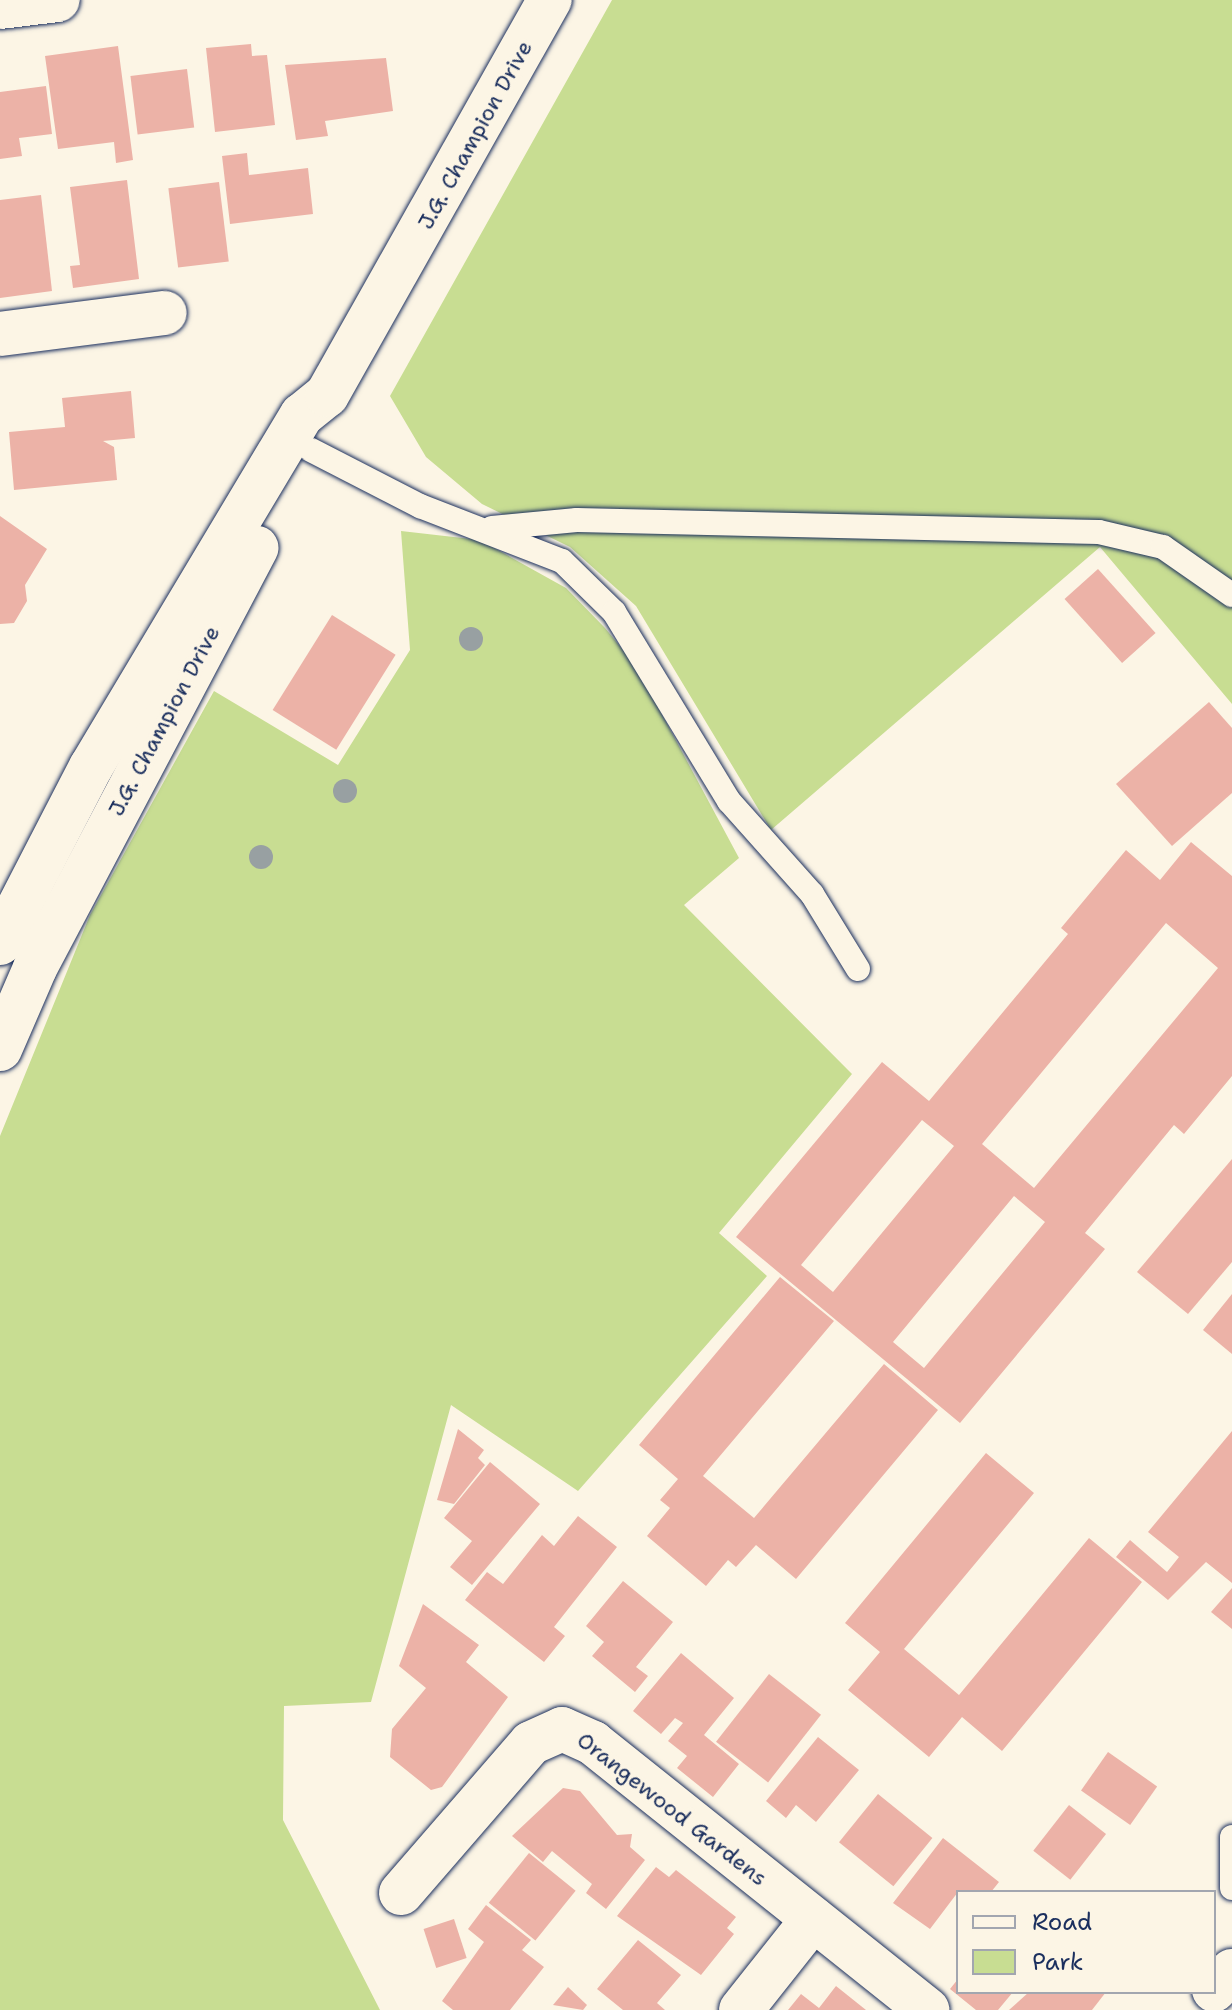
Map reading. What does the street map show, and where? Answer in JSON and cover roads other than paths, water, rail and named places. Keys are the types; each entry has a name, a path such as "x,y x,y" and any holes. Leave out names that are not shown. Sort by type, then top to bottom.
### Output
{"main road":[{"path":"0,7 58,0"},
{"name":"J.G. Champion Drive","path":"0,943 91,767 302,415 327,395 550,0"},
{"path":"0,334 165,313"},
{"name":"J.G. Champion Drive","path":"0,1049 35,968 325,425 327,395"},
{"name":"Orangewood Gardens","path":"401,1893 531,1743 562,1729 593,1743 927,2010"},
{"path":"741,2010 813,1919"},
{"path":"1216,1988 1232,1971"},
{"path":"1194,2010 1210,1994"}],"lane":[{"path":"311,450 420,506 488,529 562,561 614,612 729,801 812,894 858,969"},
{"path":"488,529 577,520 1099,532 1163,547 1232,595"},
{"path":"1232,1837 1232,1888"}]}
